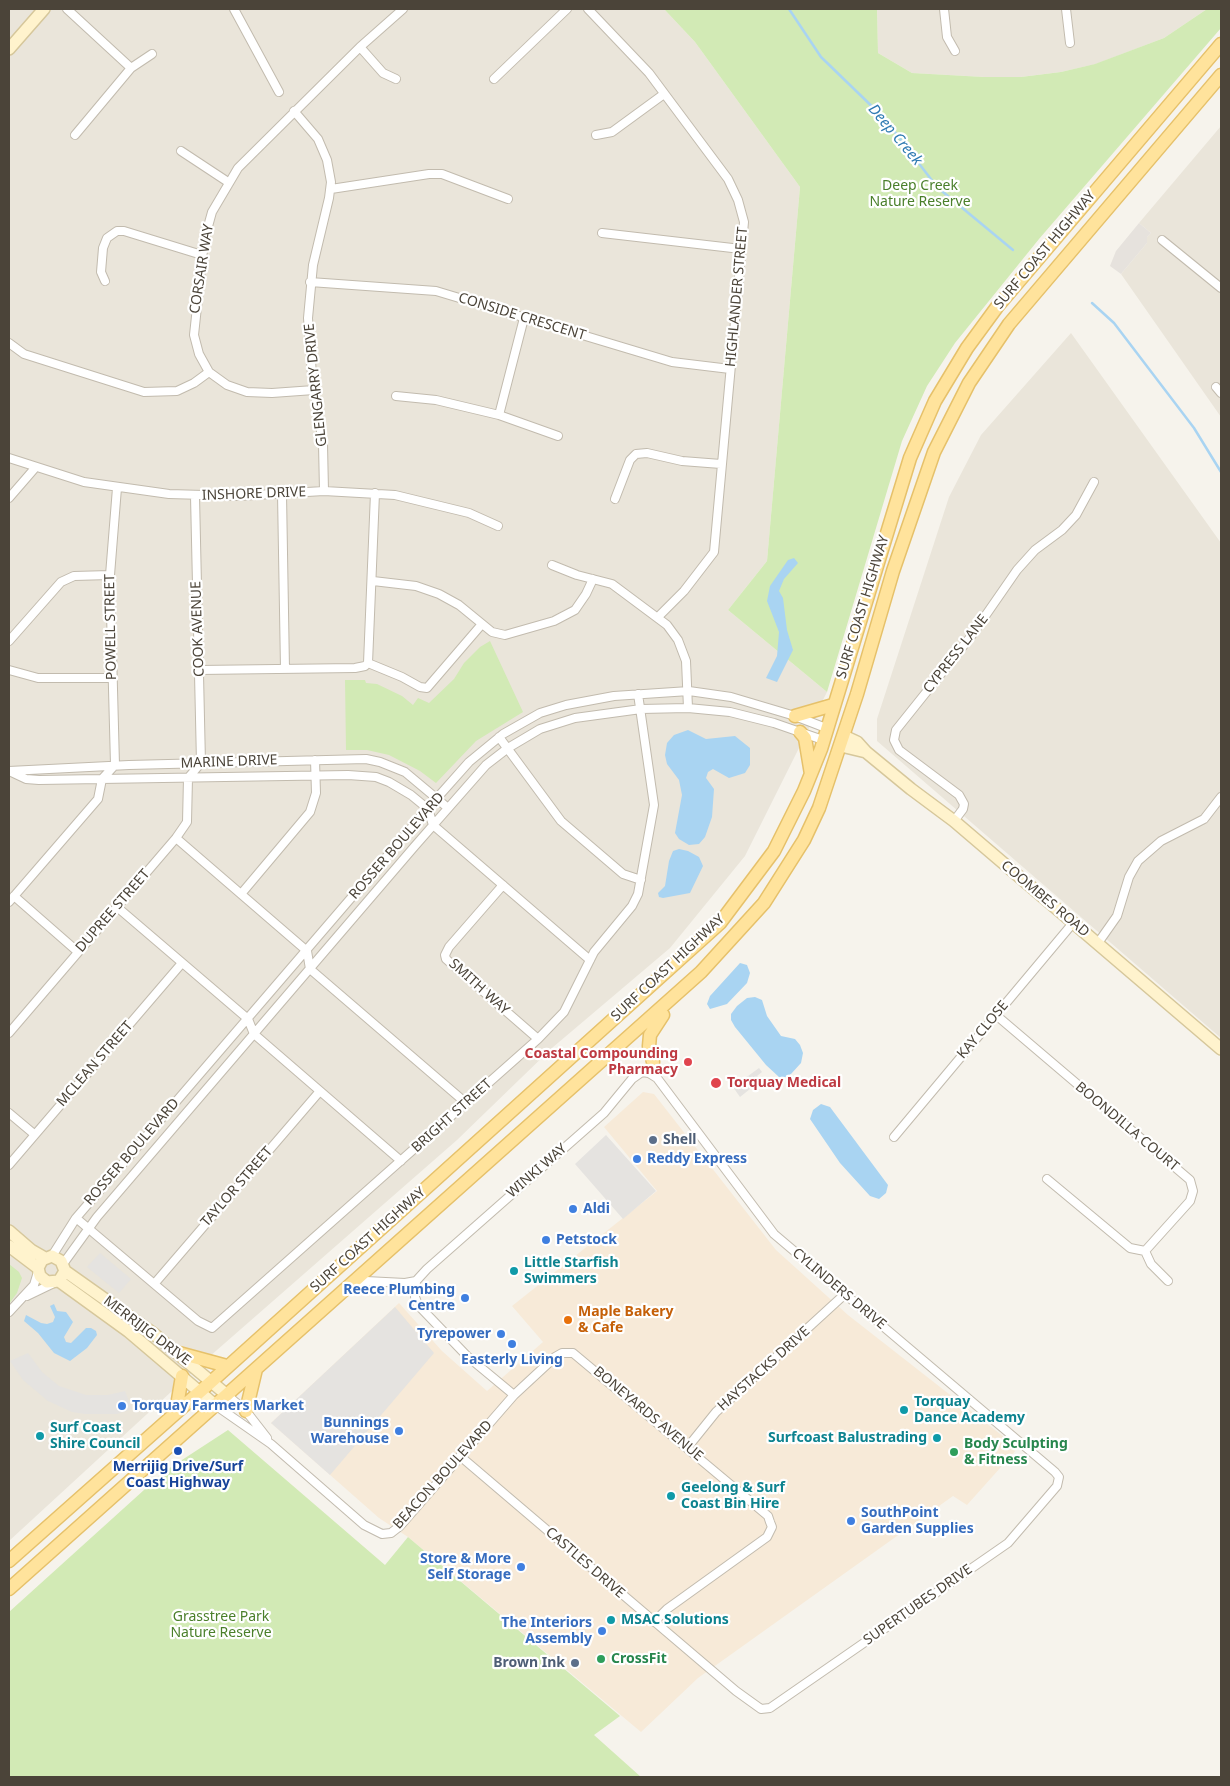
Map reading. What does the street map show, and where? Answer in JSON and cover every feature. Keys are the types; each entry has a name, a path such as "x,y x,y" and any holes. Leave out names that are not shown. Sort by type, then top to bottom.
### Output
{"main road":[{"name":"SURF COAST HIGHWAY","path":"9,1561 200,1392 720,923 774,851 811,774 910,458 935,400 967,348 1003,299 1221,44"},
{"name":"SURF COAST HIGHWAY","path":"9,1589 701,972 747,923 784,874 804,840 819,808 842,741 893,571 934,452 969,383 1009,324 1221,75"},
{"path":"875,566 893,571"},
{"path":"795,716 833,706"},
{"path":"800,732 805,738 811,774"},
{"path":"825,734 842,741"},
{"path":"651,1067 649,1046 653,1027 693,986 701,972"},
{"path":"179,1353 227,1366"},
{"path":"246,1411 256,1369"},
{"path":"176,1412 182,1376"}],"street":[{"path":"9,49 44,9"},
{"path":"67,9 131,68"},
{"path":"234,9 279,92"},
{"name":"CORSAIR WAY","path":"314,390 247,392 227,385 209,372 199,354 194,335 202,255 212,212 238,168 360,47 402,9"},
{"path":"494,79 567,9"},
{"name":"HIGHLANDER STREET","path":"588,9 649,73 733,189 742,211 744,222 714,552 684,591 658,617"},
{"path":"944,9 947,38 955,51"},
{"path":"1066,9 1070,43"},
{"path":"360,47 383,73 396,79"},
{"path":"75,135 131,68 152,54"},
{"path":"596,135 612,132 664,94"},
{"name":"GLENGARRY DRIVE","path":"294,111 312,129 320,144 329,170 331,189 317,243 310,282 308,325 314,390 322,428 324,492"},
{"path":"182,151 228,182"},
{"path":"331,189 429,174 442,174 508,199"},
{"path":"105,281 101,272 103,248 108,238 117,231 124,231 202,255"},
{"path":"602,233 741,249"},
{"path":"1162,240 1221,288"},
{"name":"CONSIDE CRESCENT","path":"310,282 436,291 672,362 730,369"},
{"path":"498,415 524,318"},
{"path":"9,343 24,354 144,392 177,391 194,383 209,372"},
{"path":"396,396 436,400 498,415 558,436"},
{"path":"615,499 630,460 636,454 646,453 682,461 721,464"},
{"name":"INSHORE DRIVE","path":"9,458 35,468 117,488 195,496 324,492 375,493 459,511 498,526"},
{"path":"9,498 35,468"},
{"name":"CYPRESS LANE","path":"954,821 963,809 964,804 959,795 899,750 894,740 896,730 972,635 1016,570 1035,550 1062,530 1076,515 1094,482"},
{"name":"POWELL STREET","path":"115,765 110,575 117,488"},
{"path":"368,663 373,581 375,493"},
{"path":"282,494 285,669"},
{"name":"COOK AVENUE","path":"195,496 201,763"},
{"path":"552,565 612,584 658,617 678,640 686,661 689,692 688,708"},
{"path":"9,641 61,582 74,576 110,575"},
{"path":"373,581 416,586 439,594 459,605 492,632 505,635 554,620 575,610 593,579"},
{"path":"368,663 402,676 420,687 427,688 482,624"},
{"path":"200,670 361,667 368,663"},
{"path":"9,670 38,678 112,678"},
{"name":"ROSSER BOULEVARD","path":"49,1257 76,1218 437,798 469,762 498,737 540,714 566,705 598,698 689,692 731,697 795,716 825,734"},
{"name":"BRIGHT STREET","path":"89,1227 203,1325 207,1328 215,1327 538,1039 564,1012 590,960 632,906 641,880 654,806 638,694"},
{"name":"ROSSER BOULEVARD","path":"64,1268 89,1227 433,825 486,765 508,748 540,729 558,722 593,714 641,709 688,708 730,712 800,732 825,734"},
{"path":"498,737 561,821 623,874 641,880"},
{"name":"COOMBES ROAD","path":"842,741 866,752 954,821 1221,1048"},
{"name":"MARINE DRIVE","path":"9,772 115,765 366,759 380,762 405,772 448,808"},
{"path":"241,894 310,812 315,800 315,760"},
{"path":"188,778 201,763"},
{"path":"78,952 11,899 98,799 102,779 115,765"},
{"name":"MARINE DRIVE","path":"9,772 39,780 316,775 376,777 399,787 428,809"},
{"name":"DUPREE STREET","path":"9,1033 184,828 189,815 188,778"},
{"path":"1098,943 1117,916 1129,877 1138,861 1161,841 1204,819 1221,797"},
{"path":"428,809 433,825 590,960"},
{"path":"176,838 307,951 310,969 466,1103"},
{"name":"SMITH WAY","path":"503,885 449,948 446,960 538,1039"},
{"path":"117,907 248,1020 254,1034 401,1161"},
{"name":"KAY CLOSE","path":"894,1137 1074,923"},
{"name":"MCLEAN STREET","path":"9,1165 182,963"},
{"name":"BOONDILLA COURT","path":"996,1015 1190,1180 1193,1190 1190,1201 1145,1251"},
{"name":"WINKI WAY","path":"416,1281 427,1269 604,1113 632,1079 651,1067"},
{"name":"CYLINDERS DRIVE","path":"651,1067 657,1078 774,1234 1059,1477"},
{"name":"TAYLOR STREET","path":"155,1283 320,1091"},
{"path":"9,1113 34,1134"},
{"path":"1048,1179 1130,1248 1145,1251 1151,1264 1168,1281"},
{"name":"ROSSER BOULEVARD","path":"76,1218 89,1227"},
{"name":"MERRIJIG DRIVE","path":"9,1231 31,1250 49,1257 179,1353 227,1394"},
{"name":"MERRIJIG DRIVE","path":"9,1246 38,1270 43,1279 57,1282 128,1331 215,1405"},
{"path":"9,1312 34,1285 38,1270 49,1257"},
{"path":"22,1298 57,1282 64,1268"},
{"path":"352,1284 366,1280 405,1283 416,1281 415,1297 418,1306 467,1356 514,1395"},
{"name":"HAYSTACKS DRIVE","path":"688,1448 716,1412 845,1294"},
{"name":"BEACON BOULEVARD","path":"215,1405 272,1444 372,1531 382,1534 391,1533 400,1526 514,1395 562,1353"},
{"name":"BONEYARDS AVENUE","path":"562,1353 573,1353 580,1357 768,1516 772,1527 768,1537 667,1609 654,1622"},
{"name":"BEACON BOULEVARD","path":"227,1394 246,1411 272,1444"},
{"name":"CASTLES DRIVE","path":"460,1456 757,1708"},
{"name":"SUPERTUBES DRIVE","path":"757,1708 770,1708 1008,1543 1057,1486 1059,1477"}],"shaded area":[{"path":"9,9 664,9 695,42 800,187 767,561 728,610 827,692 745,856 670,948 552,1048 457,1140 209,1357 9,1541"},
{"path":"877,9 1207,9 1164,38 1096,64 1061,72 1021,77 984,77 912,73 878,53"},
{"path":"1221,126 1221,417 1121,274 1147,243 1147,237 1151,233 1139,223"},
{"path":"1139,223 1151,233 1147,237 1147,243 1121,274 1110,266 1116,251"},
{"path":"1071,333 1221,543 1221,1038 877,741 877,719 949,497 981,435"},
{"path":"759,1068 762,1072 757,1076 760,1081 740,1097 733,1087"},
{"path":"643,1092 654,1094 776,1250 848,1315 1018,1448 967,1505 953,1496 698,1678 641,1732 408,1537 379,1518 271,1423 399,1303 442,1351 487,1391 543,1342 512,1306 657,1191 604,1127"},
{"path":"606,1135 656,1191 623,1219 575,1164"},
{"path":"100,1253 131,1279 119,1293 87,1267"},
{"path":"395,1307 434,1353 330,1475 271,1423"},
{"path":"28,1353 42,1372 59,1386 86,1395 108,1395 125,1391 132,1409 117,1414 85,1414 72,1412 48,1401 23,1380 10,1361"}],"green space":[{"name":"Deep Creek Nature Reserve","path":"664,9 877,9 878,53 912,73 1021,77 1061,72 1095,64 1164,38 1207,9 1221,9 1221,28 1039,239 955,343 927,386 902,441 827,692 728,610 767,561 800,187 695,42"},
{"path":"490,641 523,712 476,741 436,783 420,771 389,755 367,750 346,750 345,680 365,680 366,683 377,684 402,696 413,705 418,698 429,703 454,679 464,663 480,647"},
{"path":"9,1264 19,1272 22,1278 17,1293 9,1304"},
{"name":"Grasstree Park Nature Reserve","path":"228,1430 385,1565 408,1537 620,1716 594,1735 641,1777 9,1777 9,1612 165,1471"}],"water":[{"path":"794,558 798,563 784,579 779,591 783,598 787,630 793,650 777,682 766,678 777,656 779,632 767,601 770,586 788,560"},
{"path":"688,730 706,739 735,736 750,748 750,765 745,773 729,778 713,769 708,772 706,778 714,789 712,817 705,837 699,844 689,845 679,839 675,833 682,795 679,780 667,764 665,755 667,743 674,735"},
{"path":"679,849 699,857 703,866 690,893 663,898 659,897 658,893 665,886 669,861 673,851"},
{"path":"740,963 747,965 750,973 747,983 727,1004 710,1009 707,1004 710,996"},
{"path":"755,997 762,1000 767,1016 781,1036 795,1039 803,1053 801,1063 791,1074 784,1078 779,1077 766,1065 731,1020 731,1014 737,1006 747,998"},
{"path":"821,1104 830,1107 888,1185 886,1193 879,1199 870,1196 840,1163 810,1119 813,1110"},
{"path":"54,1304 57,1311 66,1312 73,1322 64,1337 66,1342 71,1343 86,1328 96,1331 97,1335 87,1348 70,1361 54,1353 38,1333 24,1321 26,1315 41,1323 53,1322 55,1317 50,1306"}],"waterway":[{"name":"Deep Creek","path":"789,9 821,57 884,118 937,187 1013,250"},
{"name":"Deep Creek","path":"1092,303 1114,323 1194,428 1221,472"}],"place":[{"name":"Coastal Compounding Pharmacy","path":"688,1062"},
{"name":"Torquay Medical","path":"716,1083"},
{"name":"Shell","path":"653,1140"},
{"name":"Reddy Express","path":"637,1159"},
{"name":"Aldi","path":"573,1209"},
{"name":"Petstock","path":"546,1240"},
{"name":"Little Starfish Swimmers","path":"514,1271"},
{"name":"Reece Plumbing Centre","path":"465,1298"},
{"name":"Maple Bakery & Cafe","path":"568,1320"},
{"name":"Tyrepower","path":"501,1334"},
{"name":"Easterly Living","path":"512,1344"},
{"name":"Torquay Farmers Market","path":"122,1406"},
{"name":"Torquay Dance Academy","path":"904,1410"},
{"name":"Bunnings Warehouse","path":"399,1431"},
{"name":"Surf Coast Shire Council","path":"40,1436"},
{"name":"Surfcoast Balustrading","path":"937,1438"},
{"name":"Merrijig Drive/Surf Coast Highway","path":"178,1451"},
{"name":"Body Sculpting & Fitness","path":"954,1452"},
{"name":"Geelong & Surf Coast Bin Hire","path":"671,1496"},
{"name":"SouthPoint Garden Supplies","path":"851,1521"},
{"name":"Store & More Self Storage","path":"521,1567"},
{"name":"MSAC Solutions","path":"611,1620"},
{"name":"The Interiors Assembly","path":"602,1631"},
{"name":"CrossFit","path":"601,1659"},
{"name":"Brown Ink","path":"575,1663"}]}
